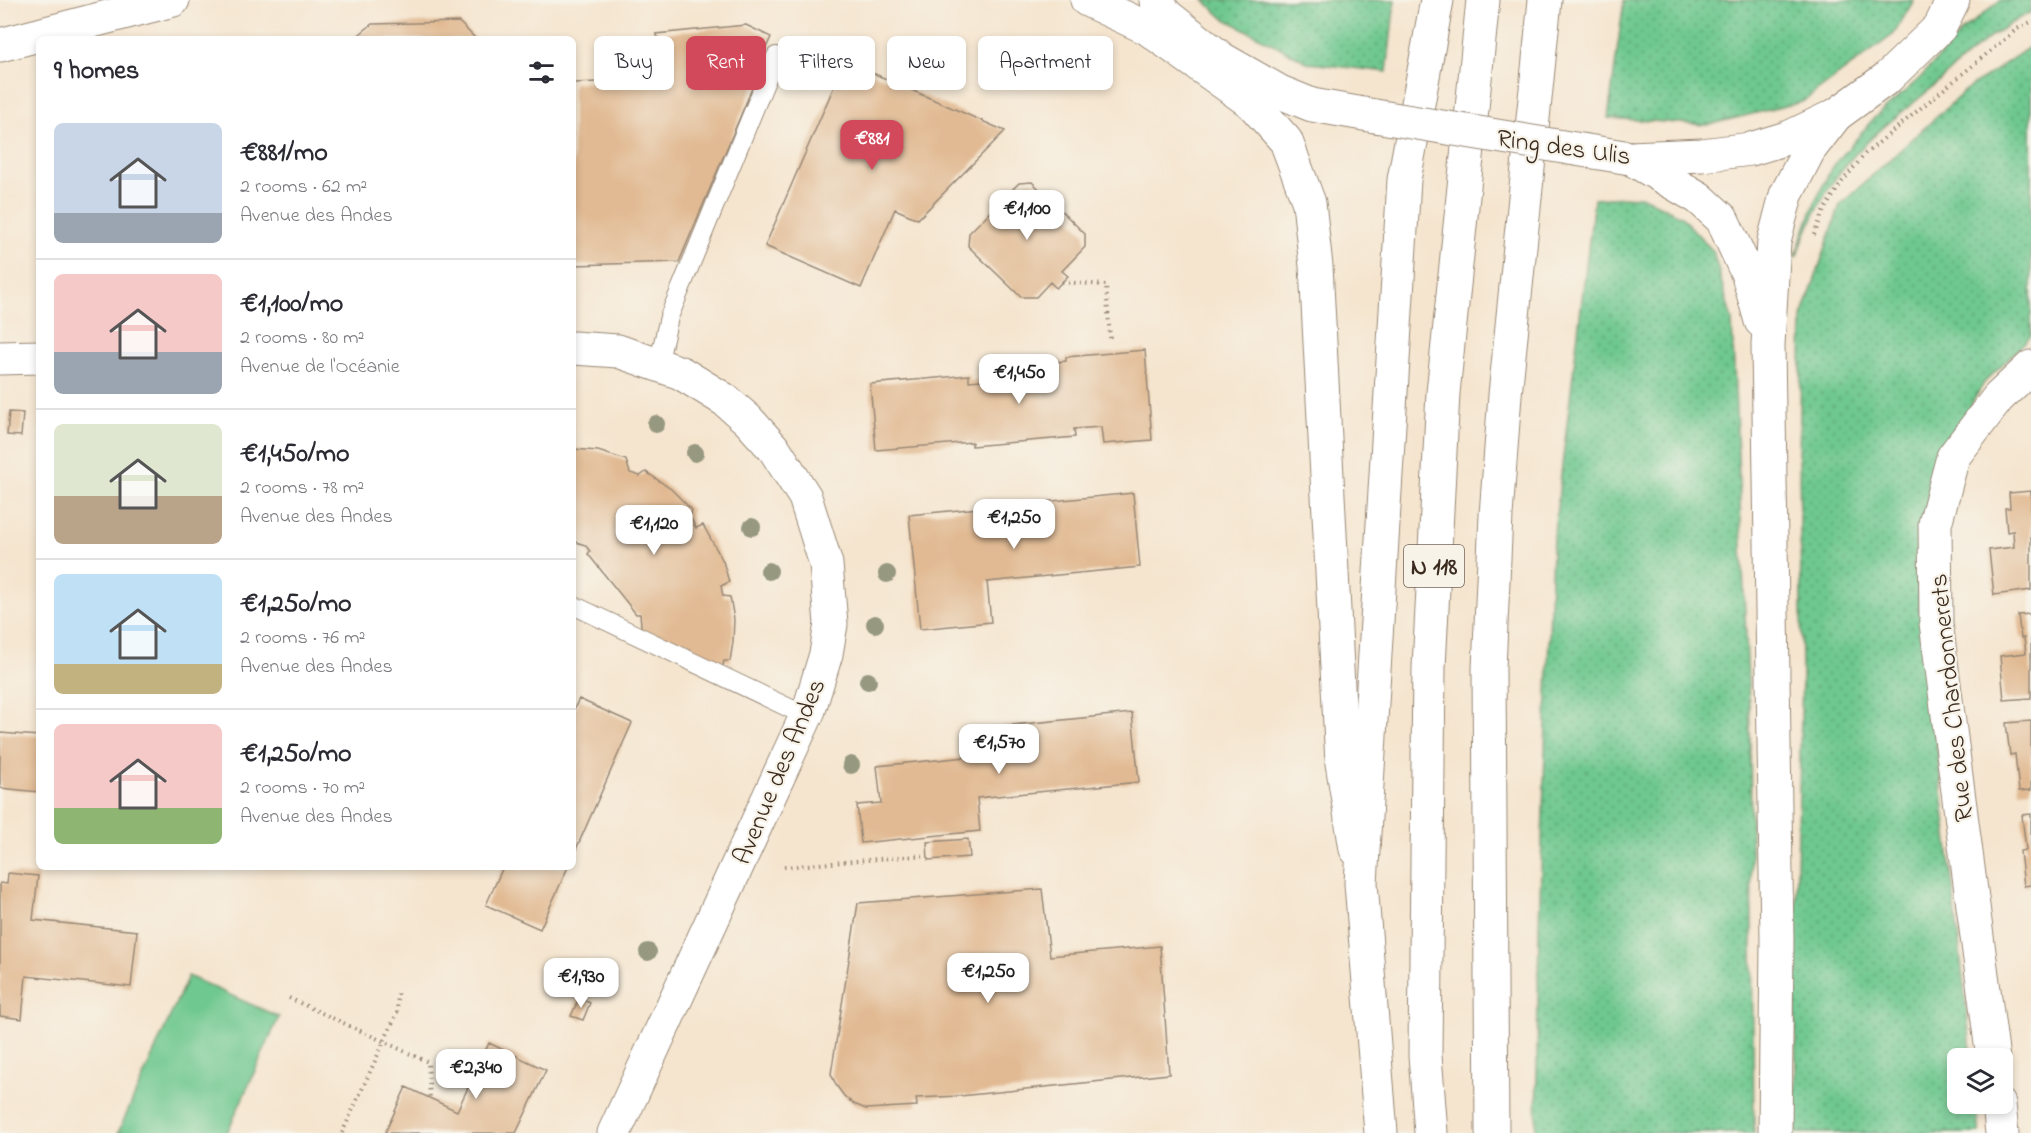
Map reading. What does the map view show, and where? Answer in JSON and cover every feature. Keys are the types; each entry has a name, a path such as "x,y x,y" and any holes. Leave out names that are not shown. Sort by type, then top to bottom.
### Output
{"main road":[{"path":"0,45 173,0"},
{"path":"1087,0 1147,28 1252,103 1286,141 1309,203 1316,266 1342,763 1362,884 1381,1133"},
{"name":"Ring des Ulis","path":"1127,0 1161,8 1222,59 1280,92 1312,105 1630,158 1702,155 1751,149 1790,137 1836,115 1887,78 1947,14 1966,0"},
{"path":"1362,884 1404,180 1437,0"},
{"name":"N 118","path":"1431,1133 1425,1055 1429,666 1443,393 1483,0"},
{"name":"N 118","path":"1492,1133 1489,668 1496,515 1506,384 1545,0"},
{"path":"1775,1133 1777,940 1768,345 1774,241 1786,195 1809,150 1836,115"},
{"path":"1630,158 1700,198 1722,219 1748,275 1768,345"},
{"name":"Avenue des Andes","path":"576,348 618,351 681,374 725,400 748,420 775,450 805,497 826,564 831,624 826,654 806,716 614,1133"},
{"path":"0,358 36,357"},
{"name":"Rue des Chardonnerets","path":"1992,1048 1936,623 1935,524 1953,457 1998,398 2031,367"},
{"path":"2000,1114 2002,1133"}],"lane":[{"path":"658,365 669,317 776,56"},
{"path":"576,607 806,716"}],"path":[{"path":"1811,241 1824,210 1842,182 1865,154 2017,29 2031,22"},
{"path":"1062,282 1106,285 1110,338"},
{"path":"784,867 927,855"},
{"path":"342,1133 397,1013 398,991"},
{"path":"289,998 428,1062 430,1099"}],"green space":[{"path":"1204,0 1395,0 1387,72 1309,63 1223,18"},
{"path":"1624,0 1914,0 1894,34 1802,102 1707,125 1608,118"},
{"path":"2001,0 2031,0 2031,12 2001,29 1974,50 1858,151 1826,194 1795,257 1815,202 1831,169 1873,119 1919,79 1963,30"},
{"path":"2031,46 2031,336 1984,383 1938,459 1920,534 1918,593 1971,1048 1947,1048 1947,1114 1977,1114 1980,1133 1796,1133 1795,947 1802,676 1799,456 1802,317 1840,205 1966,90"},
{"path":"1641,196 1681,216 1713,251 1732,320 1750,726 1754,1133 1536,1133 1539,927 1552,549 1594,199"},
{"path":"188,976 279,1017 227,1133 118,1133"}],"building":[{"path":"459,22 473,36 358,36 372,24"},
{"path":"746,25 771,37 766,48 766,36 686,36 686,90 751,90 679,262 576,265 576,83 594,82 594,90 674,90 674,36 657,36 656,34"},
{"path":"875,74 887,79 887,90 911,90 1005,131 918,219 895,209 861,288 765,246 832,90 875,90"},
{"path":"1032,182 1085,234 1085,247 1062,271 1068,276 1056,288 1050,282 1036,297 1021,297 968,246 969,233 1019,183"},
{"path":"1145,350 1152,440 1103,444 1101,427 1074,429 1075,437 972,446 972,442 876,450 870,384 969,375 969,381 1049,375 1048,363 1066,361 1066,357"},
{"path":"9,412 23,413 21,436 7,435"},
{"path":"576,449 598,451 626,460 630,473 640,476 646,472 671,489 692,510 690,517 696,528 703,525 723,561 729,582 721,586 723,596 730,597 734,619 730,661 724,661 722,670 642,635 640,614 636,614 588,554 590,551 585,545 576,542"},
{"path":"2031,491 2031,590 1994,595 1989,550 2014,547 2013,531 2007,532 2005,508 2010,508 2009,493"},
{"path":"1133,493 1140,567 987,582 991,622 920,629 909,515"},
{"path":"2031,614 2031,698 2004,700 2000,656 2026,653 2024,638 2021,638 2018,615"},
{"path":"579,699 632,723 576,849 576,705"},
{"path":"1132,713 1139,782 977,798 980,831 861,843 857,805 881,803 877,766 976,756 973,729"},
{"path":"2031,721 2031,790 2019,791 2015,754 2010,755 2006,723"},
{"path":"0,733 36,736 36,792 0,788"},
{"path":"2031,814 2031,885 2024,886 2020,851 2026,850 2022,815"},
{"path":"968,839 970,857 928,860 927,842"},
{"path":"502,870 567,870 540,929 486,905"},
{"path":"8,873 38,876 33,920 137,931 131,987 26,976 22,1019 0,1016 0,883 7,884"},
{"path":"1042,889 1050,956 1160,946 1169,1074 960,1096 916,1098 917,1106 866,1109 854,1104 844,1096 831,1074 858,903"},
{"path":"579,998 590,1003 583,1020 571,1016"},
{"path":"489,1043 546,1070 516,1133 385,1133 406,1087 457,1111"}]}
